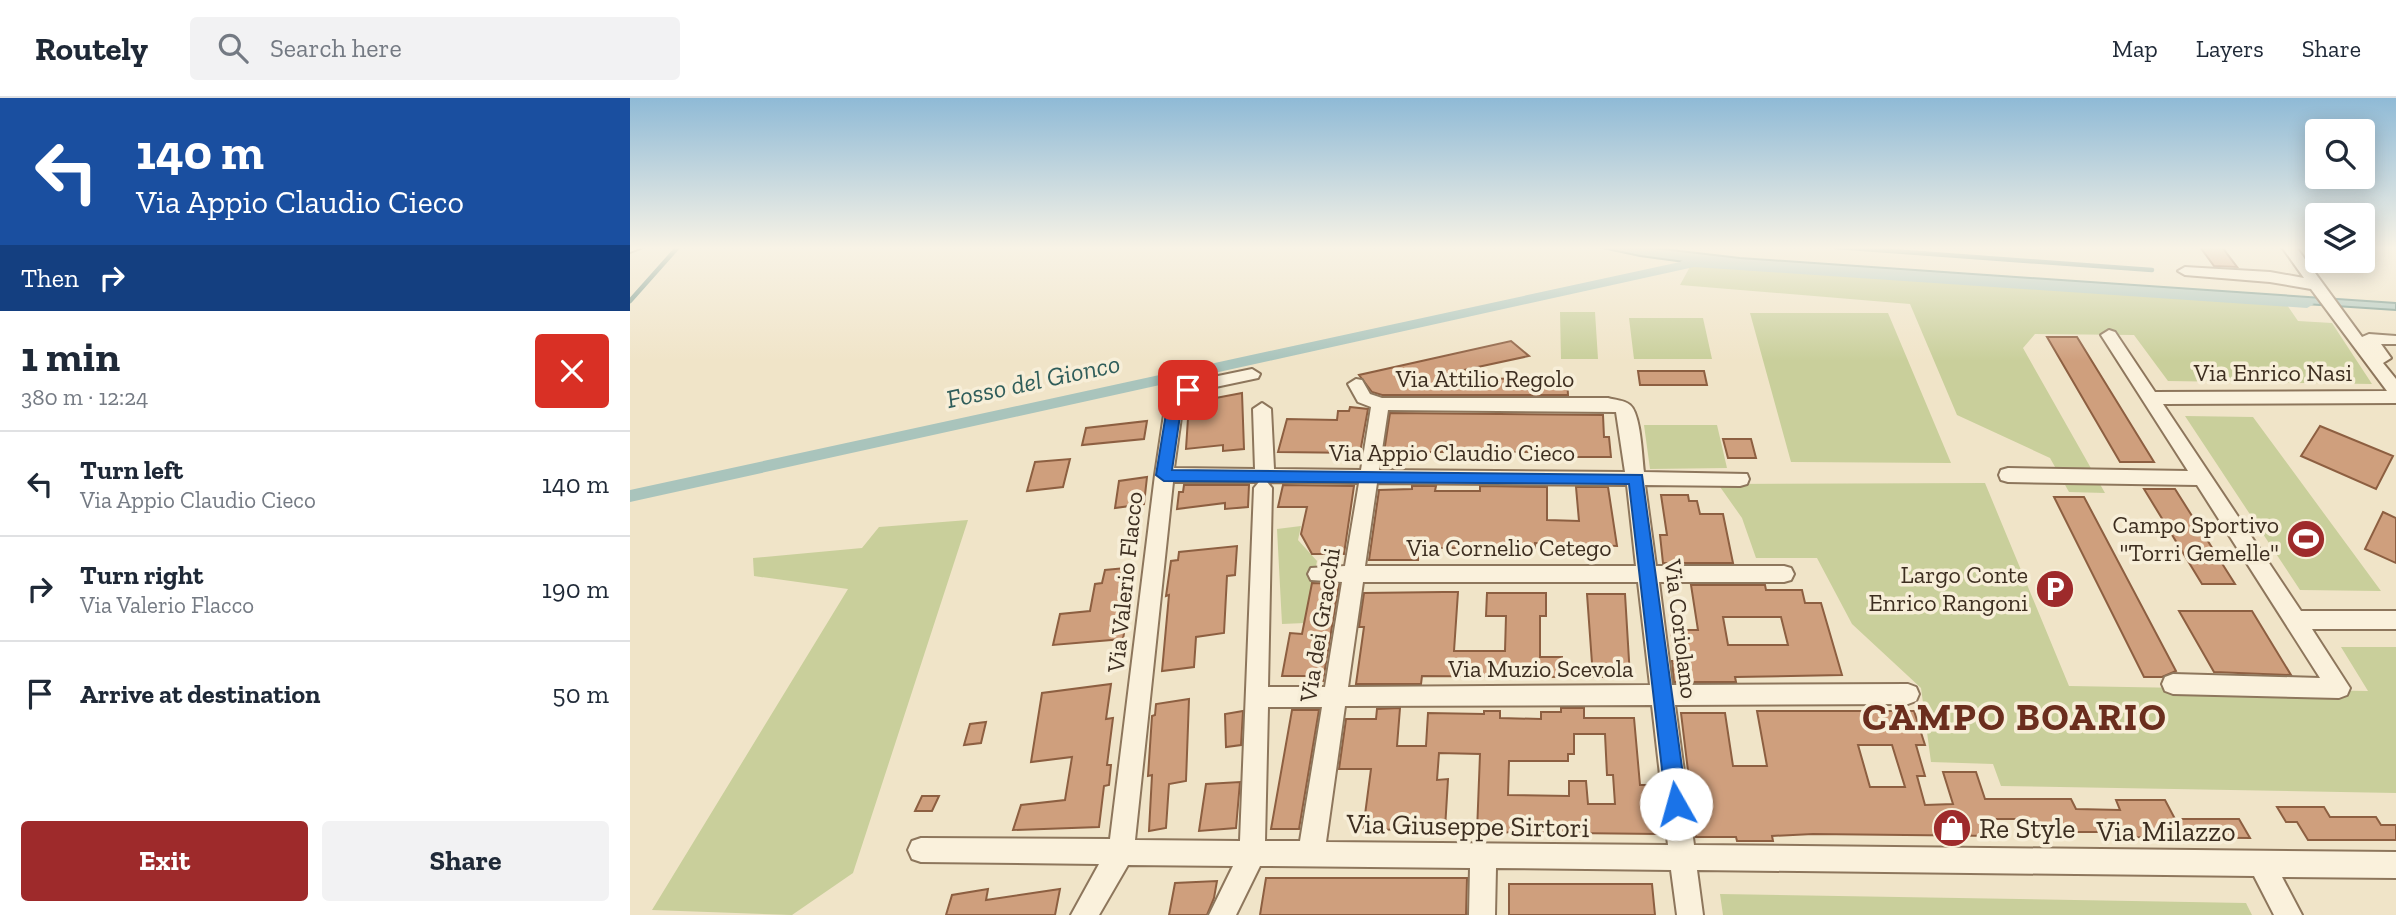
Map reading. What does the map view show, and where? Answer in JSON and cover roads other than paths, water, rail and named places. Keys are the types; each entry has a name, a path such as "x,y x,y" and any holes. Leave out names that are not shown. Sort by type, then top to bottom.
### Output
{"street":[{"path":"2315,285 2396,391"},
{"path":"2109,335 2339,688 2173,684"},
{"path":"2394,340 2370,339 2396,376"},
{"name":"Via Valerio Flacco","path":"1121,852 1164,475 1177,398 1193,388 1252,374"},
{"name":"Via Attilio Regolo","path":"1356,384 1364,398 1380,404 1608,404 1622,407"},
{"name":"Via Enrico Nasi","path":"2150,398 2396,397"},
{"name":"Via dei Gracchi","path":"1311,855 1380,404"},
{"name":"Via Coriolano","path":"1622,407 1628,416 1690,915"},
{"path":"1222,915 1252,854 1264,482 1262,410"},
{"name":"Via Appio Claudio Cieco","path":"1164,475 1264,482 1369,477 1740,480"},
{"path":"2008,475 2203,478"},
{"name":"Via Cornelio Cetego","path":"1318,574 1784,575"},
{"path":"2295,620 2396,620"},
{"name":"Via Muzio Scevola","path":"1258,697 1908,694"},
{"name":"Via Giuseppe Sirtori","path":"921,849 1683,859"},
{"path":"1084,915 1121,852"},
{"path":"1482,915 1483,857"},
{"name":"Via Milazzo","path":"1683,859 2396,865"},
{"path":"2261,864 2289,915"}],"water":[{"path":"2023,285 2135,285 2396,303 2396,310"}],"waterway":[{"path":"630,301 644,285"},
{"name":"Fosso del Gionco","path":"630,496 1591,285"},
{"path":"2028,285 2307,304"}],"place":[{"name":"Campo Sportivo \"Torri Gemelle\"","path":"2306,539"},
{"name":"Largo Conte Enrico Rangoni","path":"2055,589"},
{"name":"Re Style","path":"1952,828"}],"district":[{"name":"CAMPO BOARIO","path":"2015,717"}]}
